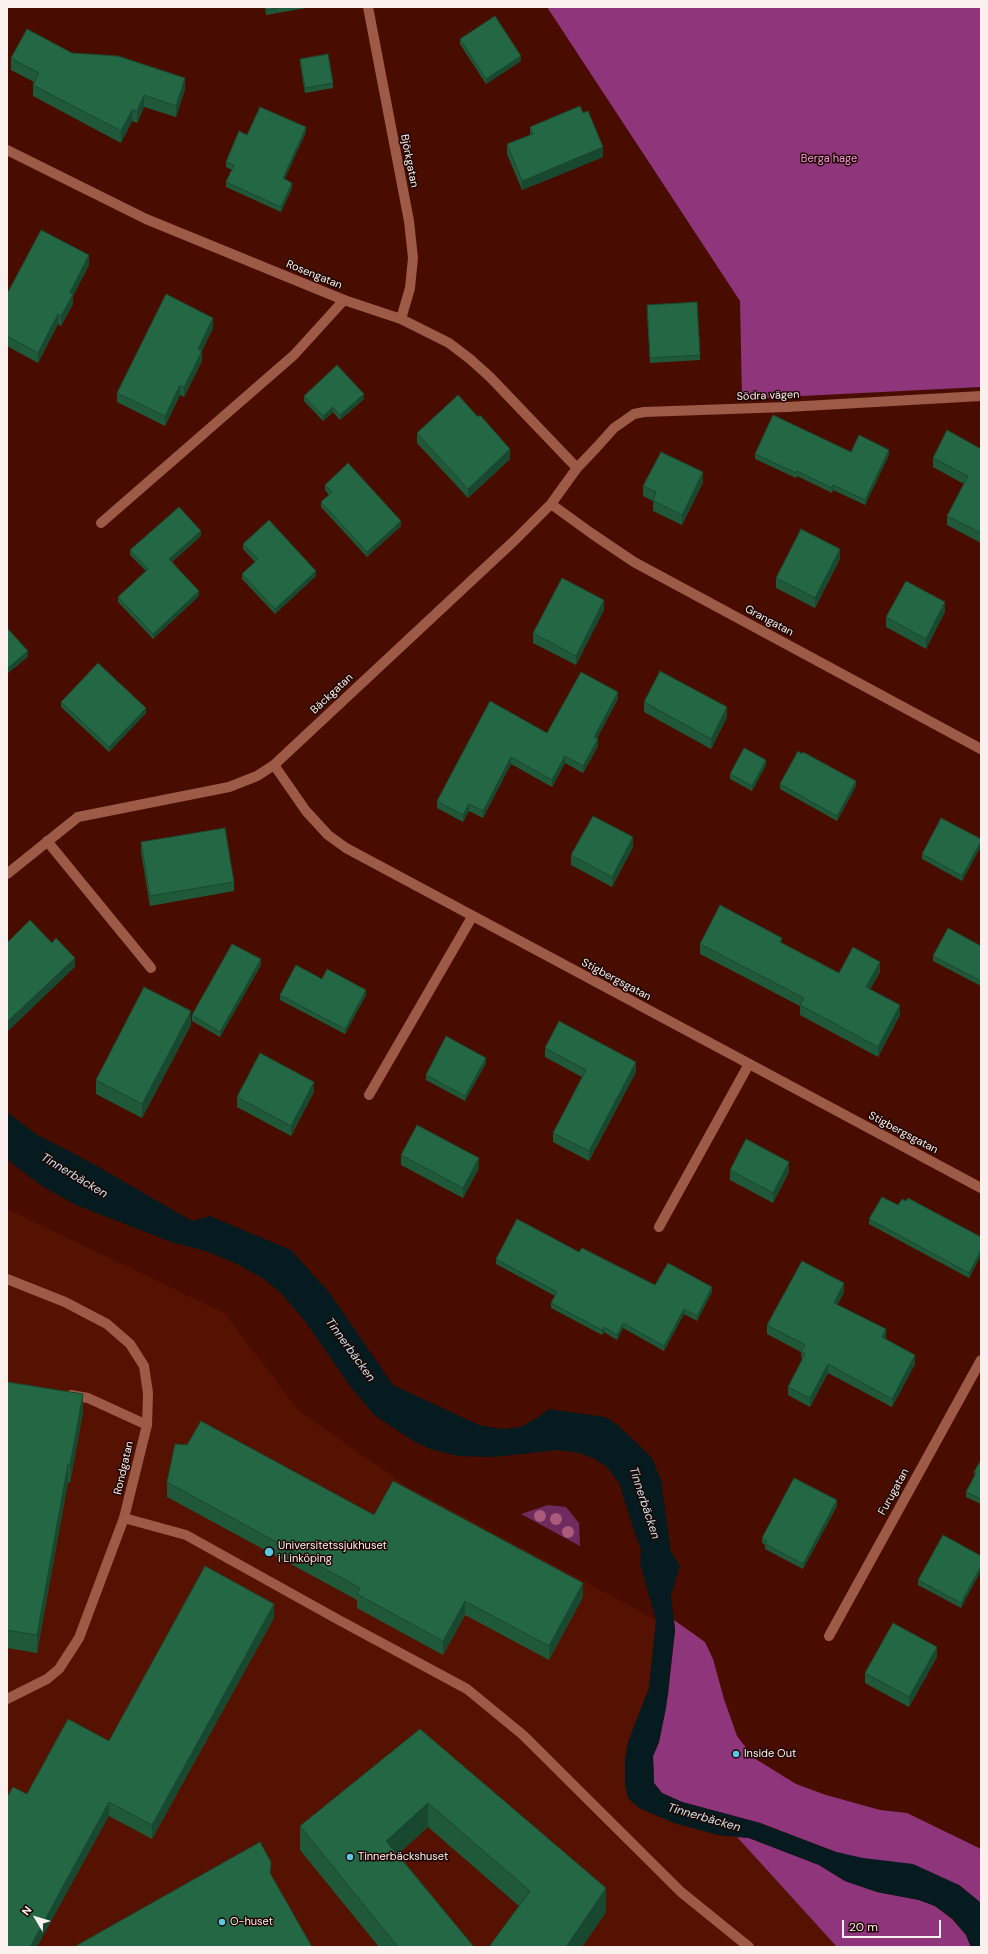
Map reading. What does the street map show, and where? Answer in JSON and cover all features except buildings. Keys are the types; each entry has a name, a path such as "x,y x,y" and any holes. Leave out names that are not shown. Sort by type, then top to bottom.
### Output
{"street":[{"name":"Björkgatan","path":"368,7 408,221 413,258 410,288 401,319"},
{"name":"Rosengatan","path":"7,150 146,219 344,300 401,319 449,343 490,377 578,468"},
{"path":"101,523 294,355 344,300"},
{"name":"Södra vägen","path":"578,468 623,421 634,414 644,412 787,407 981,396"},
{"name":"Bäckgatan","path":"7,874 78,817 229,787 257,776 274,765 515,540 551,504 578,468"},
{"name":"Grangatan","path":"551,504 590,533 634,562 981,749"},
{"name":"Stigbergsgatan","path":"274,765 306,811 328,835 346,848 981,1188"},
{"path":"48,842 151,968"},
{"path":"369,1095 472,916"},
{"path":"659,1227 749,1064"},
{"name":"Rondgatan","path":"7,1279 65,1302 107,1324 130,1344 144,1366 148,1393 147,1425 124,1518 79,1638 58,1669 47,1679 8,1697"},
{"name":"Furugatan","path":"829,1636 981,1360"},
{"path":"58,1392 88,1398 147,1425"},
{"path":"124,1518 186,1535 337,1620 467,1689 522,1735 681,1892 749,1947"}],"shaded area":[{"name":"Universitetssjukhuset i Linköping","path":"7,1209 224,1313 299,1411 405,1485 656,1620 649,1688 628,1742 628,1798 639,1808 651,1814 718,1835 737,1837 837,1947 7,1947"},
{"path":"548,1505 566,1507 579,1523 580,1546 521,1514"}],"green space":[{"name":"Berga hage","path":"547,7 981,7 981,387 742,399 740,301"},
{"path":"674,1620 705,1642 713,1659 724,1699 737,1736 754,1758 796,1784 826,1795 880,1810 907,1813 981,1849 981,1903 959,1885 836,1852 760,1823 682,1802 662,1793 654,1783 653,1756 659,1742 668,1695 675,1630"},
{"path":"737,1837 749,1838 819,1865 845,1881 877,1892 919,1900 935,1906 952,1919 966,1935 971,1947 837,1947"}],"water":[{"name":"Tinnerbäcken","path":"7,1112 36,1134 90,1162 192,1221 210,1216 291,1250 329,1292 393,1385 479,1425 501,1429 521,1427 549,1409 605,1417 618,1425 652,1458 661,1480 671,1551 680,1566 671,1595 675,1630 666,1708 659,1742 653,1756 654,1783 662,1793 682,1802 760,1823 836,1852 863,1858 913,1864 959,1885 981,1903 981,1947 971,1947 966,1935 953,1919 935,1906 919,1900 877,1892 845,1881 819,1865 749,1838 718,1835 674,1823 639,1808 628,1798 625,1785 625,1758 628,1742 649,1688 656,1620 640,1564 641,1549 619,1483 608,1468 595,1459 579,1453 559,1450 493,1457 458,1456 430,1449 415,1442 374,1415 350,1386 305,1321 280,1292 262,1278 237,1264 206,1251 174,1243 76,1205 42,1186 15,1166 7,1159"}],"place":[{"name":"Universitetssjukhuset i Linköping","path":"269,1552"},
{"name":"Inside Out","path":"736,1754"},
{"name":"Tinnerbäckshuset","path":"350,1857"},
{"name":"O-huset","path":"222,1922"}]}
